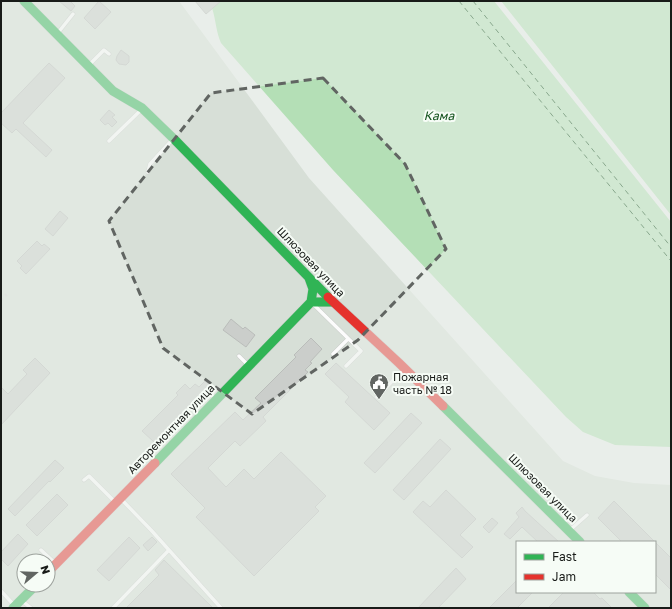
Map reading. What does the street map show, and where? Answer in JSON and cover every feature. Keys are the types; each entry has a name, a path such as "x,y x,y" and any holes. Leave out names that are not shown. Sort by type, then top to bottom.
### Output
{"street":[{"name":"Шлюзовая улица","path":"24,1 113,91 142,108 174,139 333,302 405,368 579,541"},
{"path":"309,277 313,289 311,302 333,302"},
{"name":"Авторемонтная улица","path":"56,564 119,501 311,302"},
{"path":"17,604 28,593"},
{"path":"631,593 645,608"}],"lane":[{"path":"57,34 73,14"},
{"path":"88,66 104,50 109,54"},
{"path":"109,141 142,108"},
{"path":"148,172 150,164 174,139"},
{"path":"311,302 361,351 346,366"},
{"path":"333,354 348,339"},
{"path":"239,356 249,365"},
{"path":"377,397 405,368"},
{"path":"84,480 89,476 119,501 169,550 221,608"},
{"path":"569,530 587,515"},
{"path":"42,550 45,553"},
{"path":"113,608 169,550"},
{"path":"1,591 17,604 31,608"}],"highlighted area":[{"path":"323,78 405,164 446,249 358,340 252,414 163,348 109,221 211,93"}],"shaded area":[{"path":"1,1 179,1 309,178 563,461 595,476 634,483 671,485 671,608 1,608"}],"water":[{"name":"Кама","path":"216,1 494,1 671,222 671,447 615,445 583,432 566,417 333,170 221,43 212,8"},
{"path":"501,1 671,1 671,215"}],"building":[{"path":"59,1 70,1 75,6 71,11"},
{"path":"99,1 111,12 95,29 84,18"},
{"path":"195,1 221,1 206,14"},
{"path":"121,50 129,56 129,62 126,65 119,64 116,60"},
{"path":"49,63 65,78 23,123 52,150 46,157 16,129 12,133 1,123 1,113"},
{"path":"109,110 115,115 112,117 117,122 112,127 108,123 105,125 100,120"},
{"path":"60,211 68,218 53,236 45,229"},
{"path":"37,241 42,246 44,244 50,249 26,274 20,268 22,266 17,261"},
{"path":"231,319 243,329 245,327 255,335 246,347 223,330"},
{"path":"311,338 322,349 305,370 308,372 263,417 266,421 240,446 235,441 208,468 226,487 244,469 254,479 281,452 326,496 315,507 319,511 254,576 196,517 205,508 171,474 235,412 243,420 261,403 255,398 296,357 294,355"},
{"path":"35,358 50,373 1,425 1,387 8,394 27,374 23,370"},
{"path":"336,363 390,413 374,430 345,402 349,397 325,374"},
{"path":"205,381 210,386 154,442 142,431 178,395 176,393 185,384 190,389 195,384 199,387"},
{"path":"411,413 422,423 375,473 364,463"},
{"path":"440,439 451,449 404,500 393,490"},
{"path":"55,460 64,468 50,482 49,481 15,516 8,509"},
{"path":"446,490 476,519 460,535 473,547 462,558 413,512 423,501 430,507"},
{"path":"57,494 68,505 37,536 26,525"},
{"path":"614,501 654,541 621,541 598,518"},
{"path":"522,507 558,541 537,541 522,527 510,539 504,534 519,517 516,513"},
{"path":"492,518 498,523 489,533 483,527"},
{"path":"18,534 28,544 20,553 16,553 16,557 8,566 1,559 1,552"},
{"path":"129,537 140,548 109,581 97,570"},
{"path":"152,537 157,542 148,551 143,545"},
{"path":"656,543 671,558 671,590 656,575"},
{"path":"164,560 213,608 126,608 159,575 155,570"},
{"path":"456,568 466,579 438,608 418,608"},
{"path":"516,581 516,593 532,593 517,608 489,608"},
{"path":"563,593 594,593 600,599 602,598 612,608 548,608"}],"ferry route":[{"path":"459,1 671,261"},
{"path":"473,1 671,247"}],"railway":[{"path":"1,300 9,292"}],"traffic: fast":[{"path":"24,1 113,91 142,108 174,139 328,297"},
{"path":"155,463 311,302 313,289 309,278"},
{"path":"311,302 333,302"},
{"path":"443,406 579,541"},
{"path":"13,608 28,593"},
{"path":"630,593 645,608"}],"traffic: jam":[{"path":"328,297 443,406"},
{"path":"56,564 155,463"}],"place":[{"name":"Пожарная часть № 18","path":"379,400"}]}
